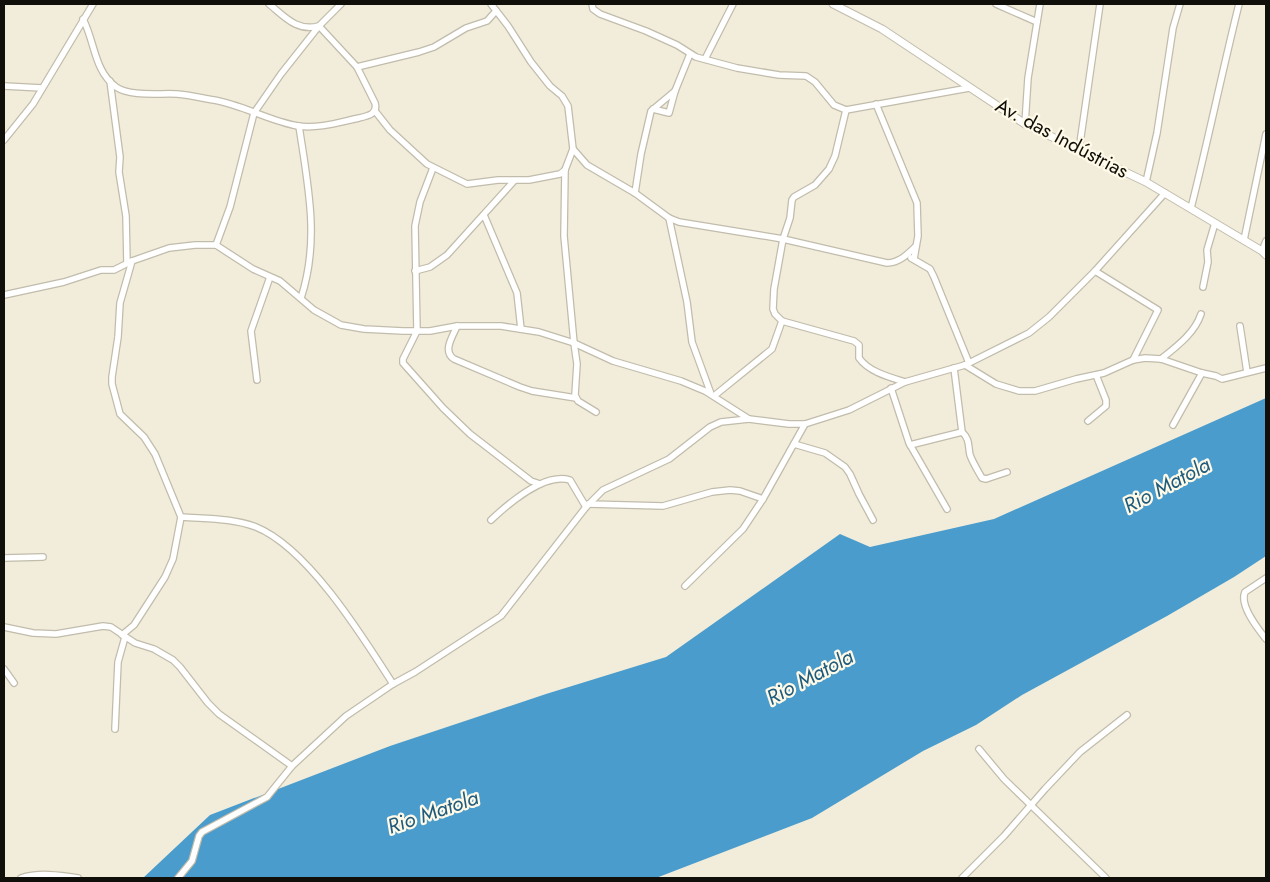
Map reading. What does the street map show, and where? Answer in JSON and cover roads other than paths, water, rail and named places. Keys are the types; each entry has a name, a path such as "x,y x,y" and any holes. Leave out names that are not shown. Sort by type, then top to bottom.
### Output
{"street":[{"path":"4,140 27,113 93,4"},
{"path":"269,4 294,25 307,28 319,26"},
{"path":"216,245 230,207 254,113 319,26 341,4"},
{"path":"491,4 508,26 531,62 568,106 573,149 565,170 564,236 574,343 578,364 576,398"},
{"path":"592,4 593,9 600,14 646,31 677,45 690,54 716,60 737,68 806,76 816,82 834,105 846,110 969,88"},
{"path":"705,59 732,4"},
{"name":"Av. das Indústrias","path":"833,4 882,29 1025,124 1146,182 1264,253"},
{"path":"996,4 1037,22"},
{"path":"1025,124 1028,78 1040,4"},
{"path":"1079,150 1100,4"},
{"path":"1146,182 1157,133 1173,28 1180,4"},
{"path":"1191,208 1239,4"},
{"path":"357,67 419,52 434,46 466,28 487,20 496,11"},
{"path":"83,20 87,26 93,52 110,81 126,92 176,94 224,102 299,126 332,124 362,117 375,111"},
{"path":"319,26 357,67 375,103 375,111 390,130 433,168 467,184 498,180 514,181 550,176 565,170"},
{"path":"652,109 669,113 675,91 690,54"},
{"path":"110,81 120,157 119,172 126,216 130,262 120,303 112,384 120,414 144,437 155,454 180,512 173,559 165,577 134,625 124,636 118,662 115,729"},
{"path":"4,86 42,88"},
{"path":"112,94 120,89"},
{"path":"635,193 641,154 652,109 675,91"},
{"path":"876,104 916,199 918,226 914,259"},
{"path":"846,110 835,156 829,169 815,185 792,198 790,218 783,239 772,309 782,321 854,340 859,345 859,358 863,363 875,371 904,382"},
{"path":"299,126 312,222 311,257 301,298"},
{"path":"1244,240 1266,134"},
{"path":"573,149 587,165 635,193 669,218 679,222 783,239 887,263 904,257 916,246"},
{"path":"433,168 420,202 415,226 417,331 403,359 405,366 443,408 470,434 531,481 540,484"},
{"path":"415,271 438,263 447,255 514,181"},
{"path":"178,878 192,861 199,836 202,832 267,797 292,766 346,716 501,616 587,506 603,490 669,459 710,427 721,422 749,419 805,424 849,410 904,382 967,364 1030,333 1096,272 1165,193"},
{"path":"484,216 517,293 521,328"},
{"path":"669,218 687,302 692,342 712,395"},
{"path":"1204,287 1208,262 1207,250 1215,223"},
{"path":"1264,253 1266,241"},
{"path":"4,295 64,282 101,270 114,270 169,248 216,245 253,269 280,281 326,318 341,325 364,329 417,331 430,331 457,326 521,328 539,332 574,343 613,361 681,381 712,395 749,419"},
{"path":"904,257 914,259 930,269 967,364 996,384 1018,391 1035,391 1104,373 1134,360 1161,359 1222,379 1266,368"},
{"path":"1096,272 1158,310 1134,360"},
{"path":"257,380 251,328 270,276"},
{"path":"1161,359 1181,342 1196,325 1201,314"},
{"path":"712,395 772,349 782,321"},
{"path":"457,326 448,349 449,355 454,359 532,391 576,398 596,412"},
{"path":"1240,326 1247,372"},
{"path":"954,368 962,432 966,436 970,454 982,478 986,479 1008,472"},
{"path":"1173,425 1202,373"},
{"path":"1088,421 1106,406 1106,400 1096,375"},
{"path":"891,388 910,445 947,508"},
{"path":"685,586 704,569 718,552 739,534 763,499 805,424"},
{"path":"910,445 962,432"},
{"path":"794,444 826,453 845,467 873,520"},
{"path":"491,520 516,498 540,484 556,480 570,480 587,506"},
{"path":"587,506 663,506 712,492 730,490 740,490 763,499"},
{"path":"180,517 241,523 257,528 279,540 317,576 393,684"},
{"path":"4,558 43,557"},
{"path":"1266,578 1245,592 1243,602 1256,628 1266,639"},
{"path":"4,628 33,633 56,634 108,626 135,643 154,649 173,660 219,714 292,766"},
{"path":"4,669 14,683"},
{"path":"962,878 1004,836 1030,805 1080,752 1127,715"},
{"path":"978,749 1030,805 1104,878"},
{"path":"21,878 54,875 78,878"}],"water":[{"name":"Rio Matola","path":"1266,398 1266,556 1167,616 1022,695 976,725 923,751 812,818 656,878 143,878 210,815 390,746 546,694 666,657 840,534 870,547 994,519"}]}
